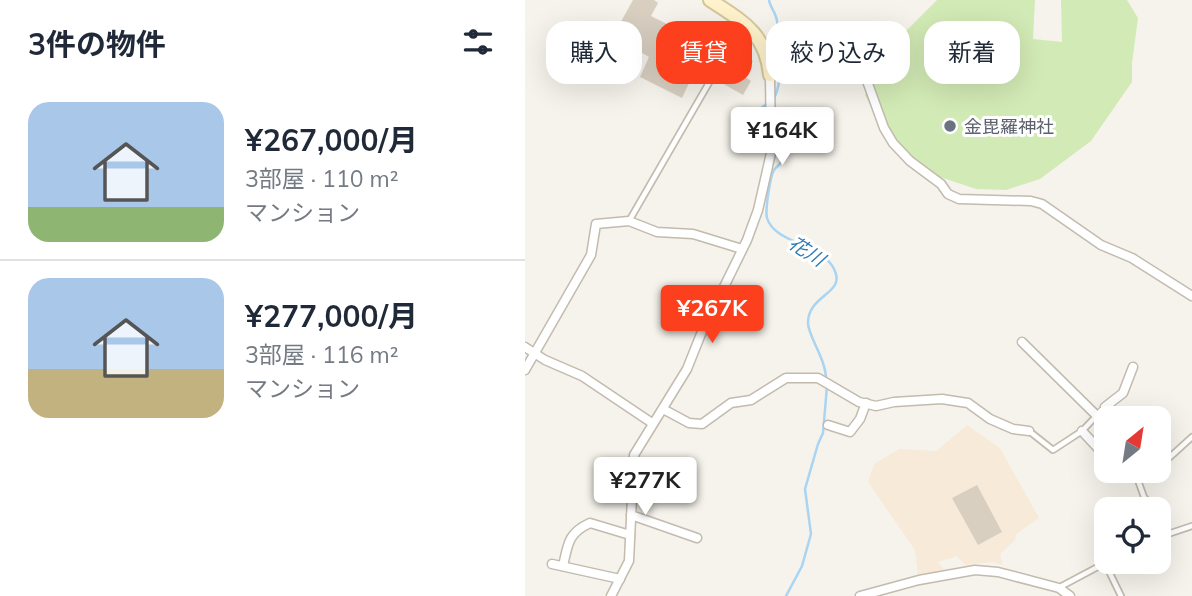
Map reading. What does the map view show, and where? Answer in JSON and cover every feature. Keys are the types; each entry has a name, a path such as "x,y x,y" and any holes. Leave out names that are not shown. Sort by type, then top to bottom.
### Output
{"street":[{"path":"710,0 740,21"},
{"path":"752,32 764,45 766,55"},
{"path":"764,45 781,45 801,58 832,61 857,70 867,80 888,136 910,161 941,184 948,194 960,200 1031,201 1042,204 1101,246 1132,258 1192,296"},
{"path":"611,596 629,561 634,454 687,369 758,210 771,153 770,84"},
{"path":"525,370 591,255 596,224 629,220 657,232 693,234 742,249"},
{"path":"1022,342 1094,413"},
{"path":"525,347 582,376 652,423"},
{"path":"1106,406 1123,393 1133,368"},
{"path":"663,409 689,423 702,424 731,403 751,400 769,391 786,377 818,378 859,402 876,406 942,399 961,401 990,419 1013,429 1029,431"},
{"path":"828,425 850,432 860,419 866,403"},
{"path":"1082,431 1094,444"},
{"path":"631,516 697,538"},
{"path":"563,566 575,530 590,523 630,535"},
{"path":"552,564 620,579"},
{"path":"860,596 919,580 975,570 998,572 1059,587 1070,596"}],"lane":[{"path":"629,220 708,84"},
{"path":"1029,431 1053,450 1082,431 1094,417"},
{"path":"1171,456 1192,437"},
{"path":"1171,532 1192,526"},
{"path":"1059,587 1094,568"},
{"path":"1111,574 1121,596"}],"shaded area":[{"path":"967,425 1000,448 1039,518 1016,534 1015,540 1000,554 1003,565 993,562 965,565 957,556 938,562 944,570 918,574 915,550 868,482 874,464 899,449 936,451"}],"green space":[{"path":"937,0 1035,0 1033,39 1062,42 1061,0 1127,0 1138,18 1132,82 1091,141 1040,179 1006,190 976,189 931,174 893,148 865,95 871,84 910,84 910,27"}],"building":[{"path":"633,0 654,0 658,3 651,16 661,21 656,21 656,84 689,84 682,98 642,78 649,57 642,53 642,21 621,21"},
{"path":"724,84 749,84 743,95"},
{"path":"977,485 1002,532 978,545 952,498"}],"waterway":[{"name":"花川","path":"769,0 776,18 780,49 779,82 774,98"},
{"name":"花川","path":"769,102 753,119 756,135 778,146 782,158 771,179 767,218 779,233 828,260 837,277 835,284 814,306 808,323 826,379"},
{"name":"花川","path":"786,596 802,566 811,534 805,489 823,433 827,386"}],"place":[{"name":"金毘羅神社","path":"950,126"}]}
